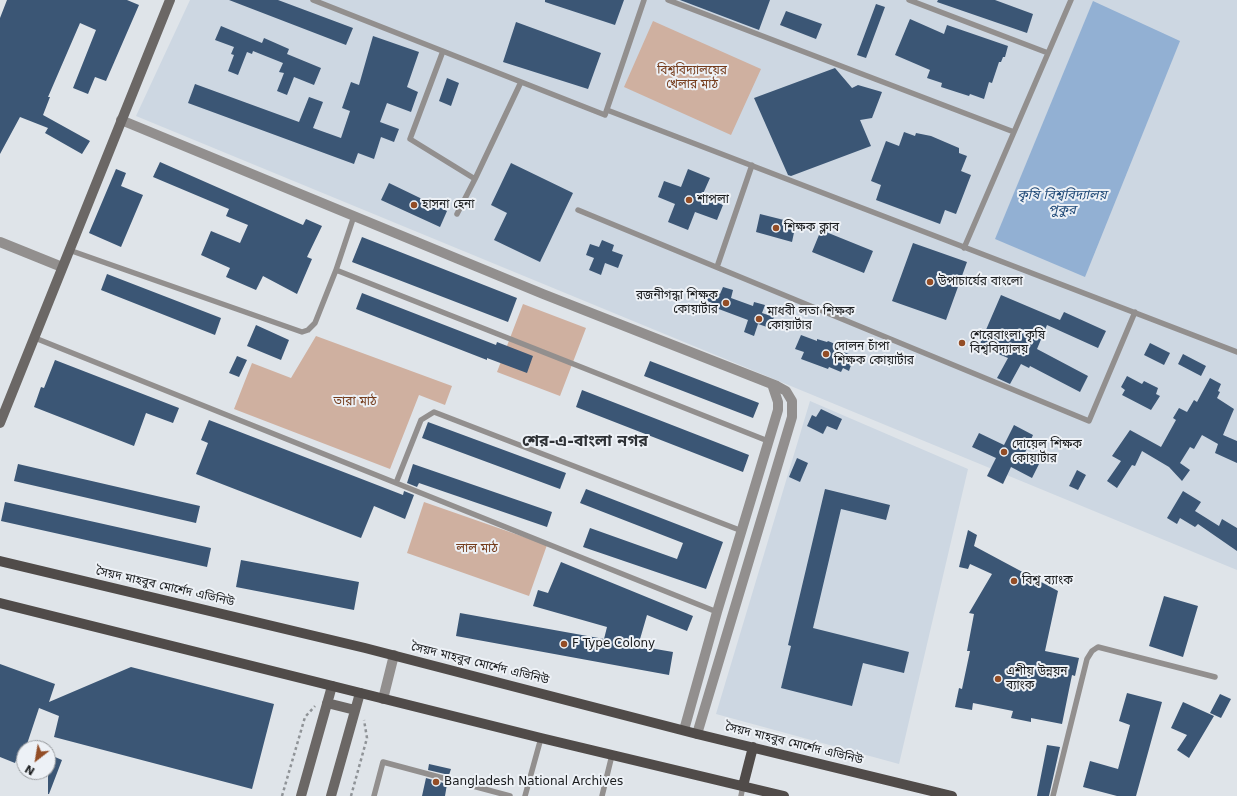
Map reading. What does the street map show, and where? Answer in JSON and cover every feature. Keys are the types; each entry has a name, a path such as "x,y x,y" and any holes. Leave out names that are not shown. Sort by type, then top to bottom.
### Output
{"main road":[{"name":"সৈয়দ মাহবুব মোর্শেদ এভিনিউ","path":"0,561 394,656 697,734 952,796"},
{"path":"0,603 360,694 612,755 742,791 784,796"},
{"path":"742,791 753,747"}],"street":[{"path":"0,423 170,0"},
{"path":"121,120 543,294 772,384 786,391 792,401 792,417 746,566 697,734"},
{"path":"0,242 62,267"},
{"path":"684,730 717,612 778,410 778,402 772,384"},
{"path":"732,562 746,566"},
{"path":"383,699 394,656"},
{"path":"301,796 323,702 332,686"},
{"path":"331,796 359,713 360,694"},
{"path":"323,702 359,713"}],"lane":[{"path":"313,0 605,115 644,0"},
{"path":"668,0 1014,132"},
{"path":"909,0 1048,53"},
{"path":"964,248 1071,0"},
{"path":"443,51 410,139 475,179"},
{"path":"457,214 521,82"},
{"path":"607,110 1237,352"},
{"path":"717,267 752,165"},
{"path":"578,210 1089,421 1135,312"},
{"path":"69,250 302,332 308,330 315,323 336,270 354,216"},
{"path":"336,270 768,441"},
{"path":"35,338 717,612"},
{"path":"396,483 421,420 434,412 742,531"},
{"path":"1053,796 1087,659 1092,651 1098,647 1215,677"},
{"path":"526,796 541,738"},
{"path":"602,796 612,755"},
{"path":"374,796 383,762 510,796"}],"path":[{"path":"282,796 305,717 323,702"},
{"path":"351,796 367,738 359,713"}],"shaded area":[{"name":"শেরেবাংলা কৃষি বিশ্ববিদ্যালয়","path":"190,0 1237,0 1237,570 136,116"},
{"path":"810,401 968,469 899,764 716,714"}],"green space":[{"name":"বিশ্ববিদ্যালয়ের খেলার মাঠ","path":"653,21 761,69 731,135 624,87"},
{"path":"523,304 586,328 560,396 497,372"},
{"name":"তারা মাঠ","path":"316,336 452,386 445,405 419,395 390,469 234,409 252,363 291,378"},
{"name":"লাল মাঠ","path":"424,502 547,545 529,596 407,553"}],"water":[{"name":"কৃষি বিশ্ববিদ্যালয় পুকুর","path":"1093,1 1180,41 1085,277 995,239"}],"building":[{"path":"7,0 127,0 139,5 106,81 95,77 88,94 73,88 96,30 80,23 48,97 50,97 43,115 90,141 82,154 45,133 48,128 20,117 0,154 0,18"},
{"path":"229,0 278,0 353,28 346,45"},
{"path":"545,0 624,0 615,25 545,2"},
{"path":"680,0 770,0 759,30"},
{"path":"938,0 995,0 1033,14 1027,33 937,2"},
{"path":"876,4 885,7 866,58 857,55"},
{"path":"786,11 822,24 816,39 780,25"},
{"path":"910,19 944,34 947,25 1008,46 1005,57 1003,57 1001,62 999,62 992,83 989,82 984,99 941,87 942,83 927,78 930,70 895,55"},
{"path":"516,22 601,53 588,89 503,62"},
{"path":"221,26 262,43 264,38 289,49 287,54 321,68 314,85 294,77 287,95 277,91 284,73 279,72 283,63 253,51 252,54 247,52 238,75 228,71 234,55 231,54 234,47 215,40"},
{"path":"373,36 419,52 407,87 418,92 411,112 387,103 380,122 399,129 394,142 381,137 374,159 358,153 354,164 188,103 195,84 299,122 309,97 323,102 313,128 341,138 350,111 342,108 351,82 359,85"},
{"path":"835,68 852,88 858,85 882,92 872,118 860,120 871,146 791,176 788,175 754,98"},
{"path":"447,78 459,83 451,106 439,101"},
{"path":"904,132 915,136 916,133 931,136 959,148 959,153 967,156 961,171 971,175 956,214 945,210 940,224 876,200 881,185 871,181 886,141 899,146"},
{"path":"160,162 303,225 306,219 322,226 307,257 312,259 297,294 263,276 256,290 226,277 230,268 201,255 211,231 240,243 248,225 226,216 229,209 153,177"},
{"path":"511,163 573,193 540,262 494,240 507,213 491,205"},
{"path":"116,169 126,173 121,186 143,195 121,247 89,233"},
{"name":"শাপলা","path":"688,169 710,178 702,196 723,205 717,220 695,212 688,230 668,222 675,204 658,197 664,181 681,187"},
{"name":"হাসনা হেনা","path":"389,183 447,211 440,227 381,200"},
{"name":"শিক্ষক ক্লাব","path":"760,214 796,223 792,242 756,232"},
{"path":"821,230 873,251 864,273 812,252"},
{"path":"362,237 517,298 508,322 352,262"},
{"path":"602,240 614,245 612,251 623,255 618,268 605,263 601,275 589,270 594,258 586,255 590,244 599,247"},
{"name":"উপাচার্যের বাংলো","path":"913,243 967,262 946,320 892,301"},
{"path":"107,274 221,318 215,335 101,290"},
{"path":"723,287 733,290 731,298 753,306 754,302 765,305 762,313 774,317 770,328 758,324 754,336 744,332 748,320 716,308 718,305 707,301 711,291 720,294"},
{"path":"362,293 496,345 497,342 533,356 527,373 487,358 487,360 356,309"},
{"path":"1001,295 1060,320 1064,312 1106,331 1098,348 1047,325 1037,349 1088,376 1080,392 1030,366 1029,368 1021,364 1010,384 997,378 1008,358 979,346"},
{"path":"256,325 289,340 281,360 247,346"},
{"name":"দোলন চাঁপা শিক্ষক কোয়ার্টার","path":"801,335 817,341 817,339 828,341 840,346 838,350 854,356 849,371 843,368 841,372 829,367 828,369 801,359 804,352 795,349"},
{"path":"1150,343 1170,353 1164,365 1144,355"},
{"path":"1183,354 1206,366 1201,376 1178,364"},
{"path":"237,356 247,360 239,377 229,373"},
{"path":"55,360 179,408 173,423 146,413 134,446 34,407 41,387 44,388"},
{"path":"650,361 759,403 753,418 644,376"},
{"path":"1127,376 1142,384 1144,381 1158,388 1156,394 1160,396 1151,410 1122,395 1125,390 1121,387"},
{"path":"1210,378 1221,384 1218,391 1220,392 1217,398 1234,409 1223,435 1237,441 1237,463 1215,453 1218,444 1202,435 1194,449 1190,447 1180,463 1190,470 1182,481 1169,467 1142,451 1135,466 1132,465 1117,488 1107,481 1121,461 1112,456 1130,430 1161,447 1176,420 1173,418 1179,408 1187,412 1194,400 1197,402"},
{"path":"582,390 749,455 743,472 576,407"},
{"path":"821,409 842,419 837,430 827,426 823,434 807,426 812,415 816,417"},
{"path":"209,420 403,495 404,491 414,495 405,519 374,506 361,538 196,474 208,443 201,440"},
{"path":"428,422 566,473 560,489 422,438"},
{"name":"দোয়েল শিক্ষক কোয়ার্টার","path":"1014,425 1033,435 1023,457 1039,464 1032,478 1011,467 1003,484 987,476 996,458 972,447 979,433 1004,445"},
{"path":"797,458 808,463 800,482 789,477"},
{"path":"18,464 200,506 196,523 14,481"},
{"path":"413,464 552,512 547,527 419,483 417,487 407,483"},
{"path":"1077,470 1086,475 1078,490 1069,486"},
{"path":"586,489 723,542 706,589 583,547 590,528 677,559 683,543 580,503"},
{"path":"825,489 890,505 886,520 841,509 813,628 909,652 904,673 863,663 852,706 781,688 791,646 788,645"},
{"path":"1183,491 1201,502 1195,511 1219,526 1222,519 1237,528 1237,551 1198,524 1195,527 1180,518 1177,524 1167,518"},
{"path":"5,502 211,548 207,567 1,521"},
{"path":"968,530 977,535 974,546 1058,591 1045,651 1079,658 1075,676 1072,675 1062,724 1031,718 1031,722 1011,718 1013,711 973,703 972,710 955,707 959,688 962,689 970,651 967,651 974,614 969,613 992,574 970,564 968,569 959,567"},
{"path":"241,560 359,582 354,610 236,587"},
{"path":"561,562 693,616 687,631 647,615 638,646 673,652 669,675 456,636 460,613 604,639 607,627 533,606 538,590 548,593"},
{"path":"1164,596 1198,606 1183,657 1149,646"},
{"path":"0,664 55,684 49,702 131,667 274,704 252,789 54,737 59,716 39,708 28,740 16,740 15,763 0,757"},
{"path":"1127,693 1162,702 1136,796 1117,796 1083,787 1090,761 1118,769 1130,725 1119,721"},
{"path":"1220,694 1231,699 1221,718 1210,713"},
{"path":"1183,702 1214,716 1189,758 1177,750 1187,735 1171,728"},
{"path":"1047,745 1060,747 1049,796 1037,796"},
{"path":"56,757 62,760 56,776"},
{"path":"429,764 451,769 449,775 428,770"},
{"path":"426,778 447,784 445,796 422,796"},
{"path":"48,780 54,780 49,794"}],"place":[{"name":"শাপলা","path":"689,200"},
{"name":"হাসনা হেনা","path":"414,205"},
{"name":"শিক্ষক ক্লাব","path":"776,228"},
{"name":"উপাচার্যের বাংলো","path":"930,282"},
{"name":"রজনীগন্ধা শিক্ষক কোয়ার্টার","path":"726,303"},
{"name":"মাধবী লতা শিক্ষক কোয়ার্টার","path":"759,319"},
{"name":"শেরেবাংলা কৃষি বিশ্ববিদ্যালয়","path":"962,343"},
{"name":"দোলন চাঁপা শিক্ষক কোয়ার্টার","path":"826,354"},
{"name":"দোয়েল শিক্ষক কোয়ার্টার","path":"1004,452"},
{"name":"বিশ্ব ব্যাংক","path":"1014,581"},
{"name":"F Type Colony","path":"564,644"},
{"name":"এশীয় উন্নয়ন ব্যাংক","path":"998,679"},
{"name":"Bangladesh National Archives","path":"436,782"}],"district":[{"name":"শের-এ-বাংলা নগর","path":"585,442"}]}
